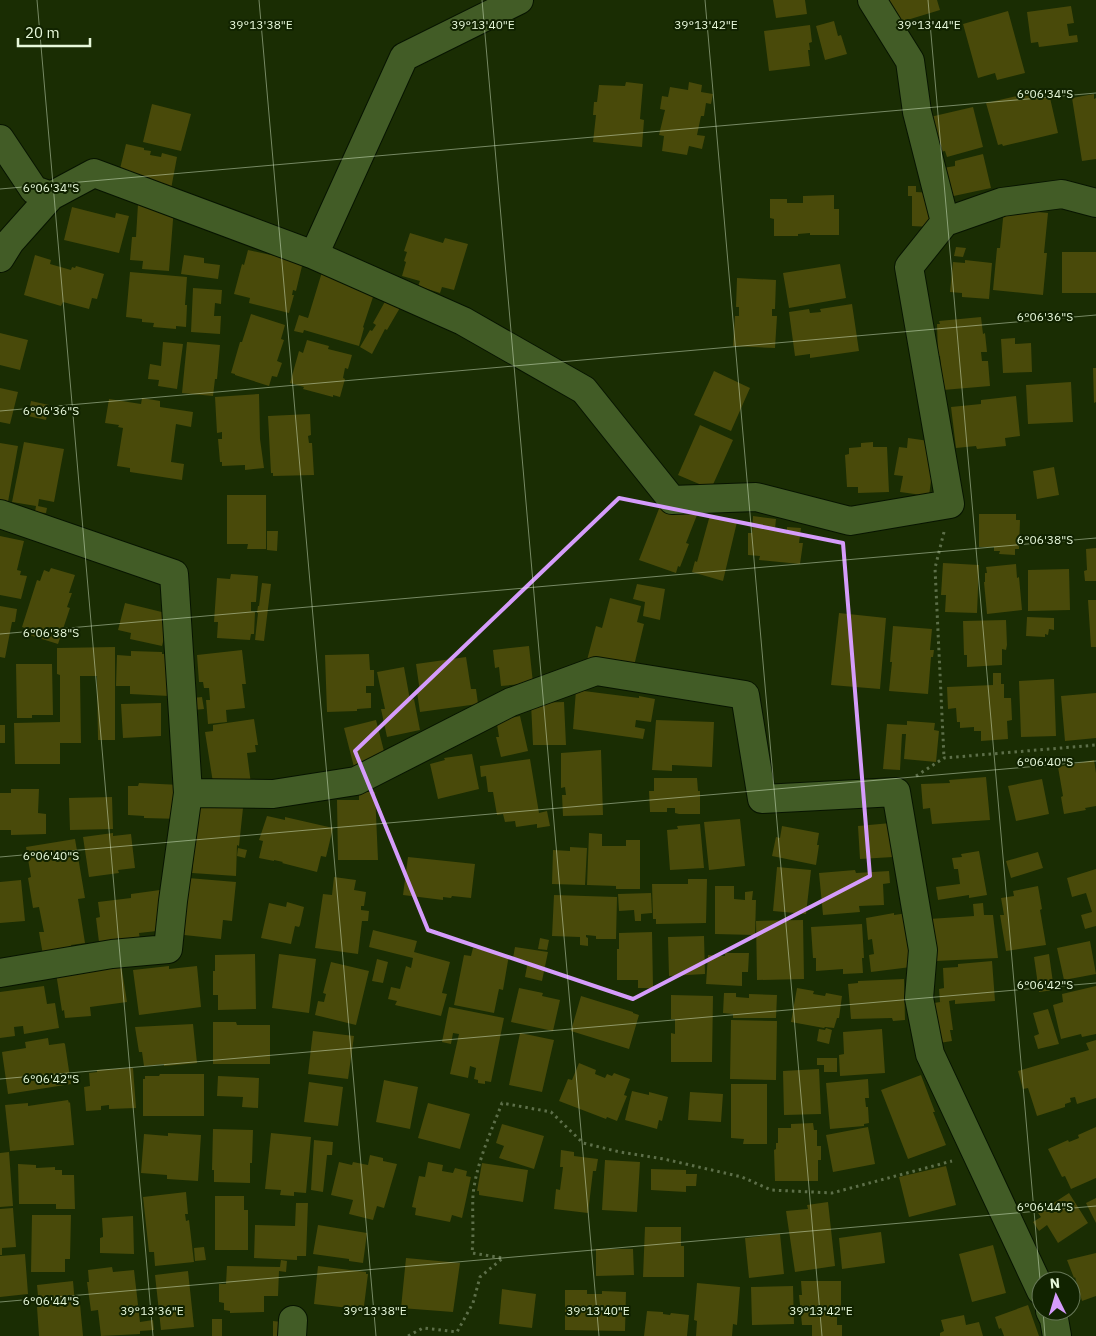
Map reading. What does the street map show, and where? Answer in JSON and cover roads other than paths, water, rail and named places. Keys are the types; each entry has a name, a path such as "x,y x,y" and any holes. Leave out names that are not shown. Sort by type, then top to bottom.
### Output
{"street":[{"path":"314,255 404,57 519,0"},
{"path":"872,0 910,61 917,112 945,222"},
{"path":"0,139 34,190 51,196"},
{"path":"0,258 10,242 51,196 94,173 314,255 464,321 584,390 672,500 756,497 850,521 950,504 909,267 945,222 1002,202 1062,194 1096,203"},
{"path":"0,514 174,574 188,793 168,949 112,954 0,973"},
{"path":"188,793 273,794 356,781 511,702 596,671 745,695 762,800 896,792 923,950 919,998 930,1054 1032,1271"},
{"path":"1054,1321 1057,1336"}]}
